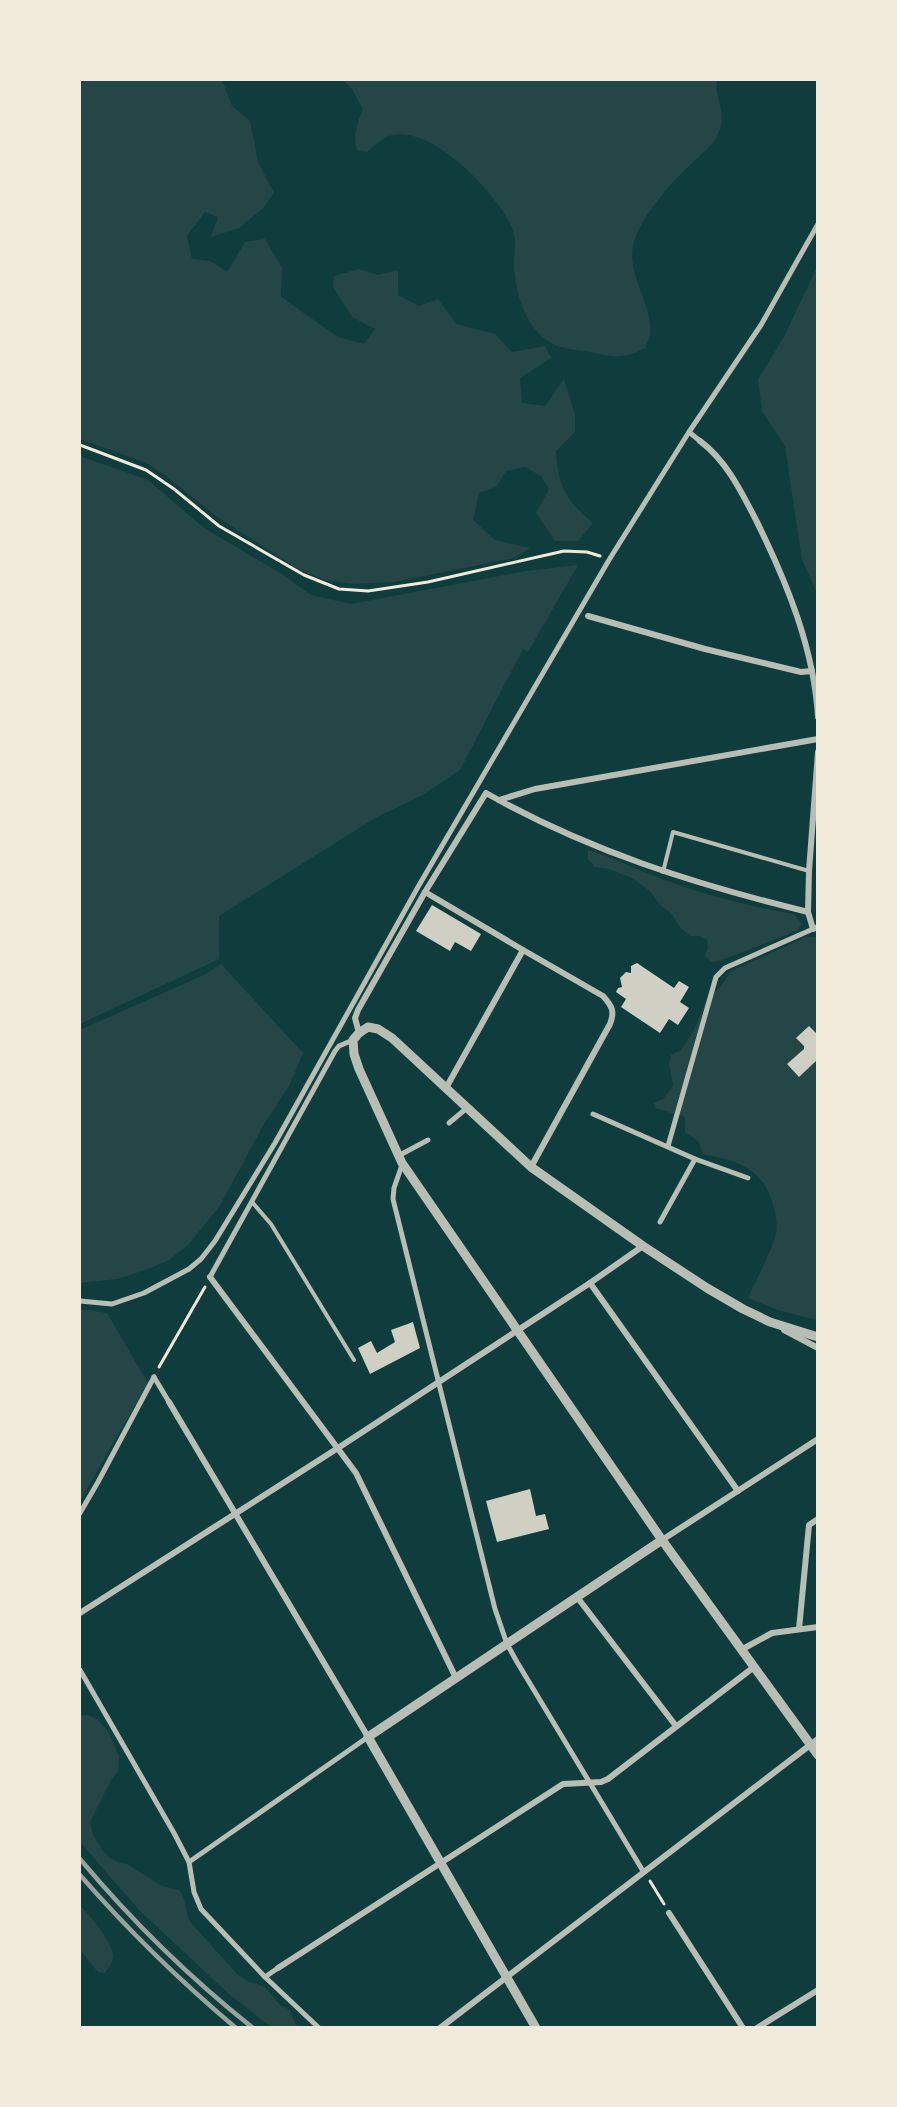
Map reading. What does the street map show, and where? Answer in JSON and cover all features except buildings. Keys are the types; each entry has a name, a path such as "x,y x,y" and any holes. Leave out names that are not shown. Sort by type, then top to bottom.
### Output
{"street":[{"path":"80,1301 112,1304 144,1293 172,1280 201,1259 215,1241 275,1143 418,887 478,788 609,560 689,432 761,325 818,224"},
{"path":"689,432 716,454 725,465 747,501 770,548 797,615 812,670 818,717"},
{"path":"579,611 588,616 705,649 801,672 812,670"},
{"path":"499,800 535,789 818,739"},
{"path":"668,1146 716,977 725,968 815,928 808,912 818,753"},
{"path":"478,788 541,822 597,847 663,872 808,912"},
{"path":"486,793 425,892 358,1010 355,1018 354,1054 359,1069 400,1160 662,1540 741,1650 814,1742 818,1755"},
{"path":"418,887 523,951 603,996 612,1005 614,1014 610,1024 531,1167"},
{"path":"446,1088 523,951"},
{"path":"456,1678 356,1473 210,1277 339,1046 368,1027 378,1029 392,1038 531,1167 707,1288 818,1348"},
{"path":"449,1123 467,1108"},
{"path":"593,1114 695,1159 748,1178"},
{"path":"428,1140 400,1160 393,1199 495,1609 507,1644 643,1872"},
{"path":"660,1222 695,1159"},
{"path":"80,1613 438,1383 643,1246"},
{"path":"590,1283 738,1491"},
{"path":"770,1322 818,1337"},
{"path":"154,1377 368,1737 536,2028"},
{"path":"80,1513 154,1377"},
{"path":"189,1862 368,1737 662,1540 818,1439"},
{"path":"800,1629 809,1525 818,1519"},
{"path":"577,1597 676,1726"},
{"path":"741,1650 772,1633 818,1627"},
{"path":"264,1977 563,1784 601,1782 754,1667"},
{"path":"80,1670 189,1862 194,1892 201,1909 264,1977 319,2028"},
{"path":"440,2028 506,1975 814,1742"},
{"path":"669,1913 743,2028"},
{"path":"757,2028 818,1990"}],"lane":[{"path":"663,872 674,832 809,871"},
{"path":"252,1202 271,1224 354,1360"}],"path":[{"path":"80,445 146,470 174,489 219,526 304,575 339,589 368,591 428,582 564,551 587,552 609,560"},
{"path":"154,1377 210,1277"},
{"path":"643,1872 669,1913"}],"shaded area":[{"path":"80,80 222,80 232,106 250,121 258,162 274,193 263,208 239,228 211,237 218,217 205,212 187,236 192,259 210,261 227,272 245,242 265,239 282,268 281,297 338,337 364,344 375,329 352,317 333,287 334,276 359,269 378,275 398,270 398,295 419,306 438,299 456,324 495,334 512,352 545,346 551,358 520,378 522,403 545,406 564,379 575,415 575,432 556,451 559,474 565,492 576,507 593,523 578,541 555,541 536,513 549,489 541,476 525,467 506,471 496,487 479,493 473,520 495,540 530,548 514,558 394,582 354,584 325,580 296,568 216,516 165,475 146,463 80,439"},
{"path":"343,80 717,80 722,116 718,135 655,204 641,225 633,246 634,269 650,324 650,335 645,348 628,355 609,356 560,347 544,338 536,330 524,310 515,276 513,231 503,211 491,195 459,163 423,139 405,134 389,136 367,152 358,151 355,135 363,109 352,89"},
{"path":"817,267 817,593 802,560 785,446 762,411 758,379 784,337"},
{"path":"80,456 148,480 204,528 280,573 311,595 351,604 526,571 578,565 528,652 523,649 460,770 421,796 375,818 219,916 219,959 80,1024"},
{"path":"588,850 669,882 704,893 794,914 802,924 797,931 712,962 705,956 708,948 707,940 699,936 690,936 680,927 671,913 660,905 650,891 632,878 609,869 595,867 588,859"},
{"path":"806,937 817,937 817,1320 778,1310 748,1298 776,1233 775,1212 767,1189 754,1173 745,1167 726,1159 703,1154 698,1141 685,1132 685,1117 655,1108 654,1103 663,1099 673,1086 669,1064 671,1055 681,1050 693,1032 707,999 721,986 731,971"},
{"path":"221,964 303,1053 290,1084 264,1124 219,1207 188,1245 169,1260 145,1270 117,1279 80,1283 80,1030 206,974"},
{"path":"80,1309 107,1313 148,1383 80,1501"},
{"path":"88,1715 97,1719 108,1731 119,1756 118,1771 111,1780 90,1822 93,1835 102,1850 110,1858 127,1864 162,1886 179,1890 191,1923 238,1975 247,1981 265,1987 280,2005 290,2010 295,2024 299,2027 271,2027 230,1995 139,1910 80,1842 80,1716"},
{"path":"80,1906 110,1945 113,1956 105,1973 98,1972 80,1950"}],"railway":[{"path":"80,1859 162,1948 253,2028"},
{"path":"80,1875 155,1954 236,2028"}]}
